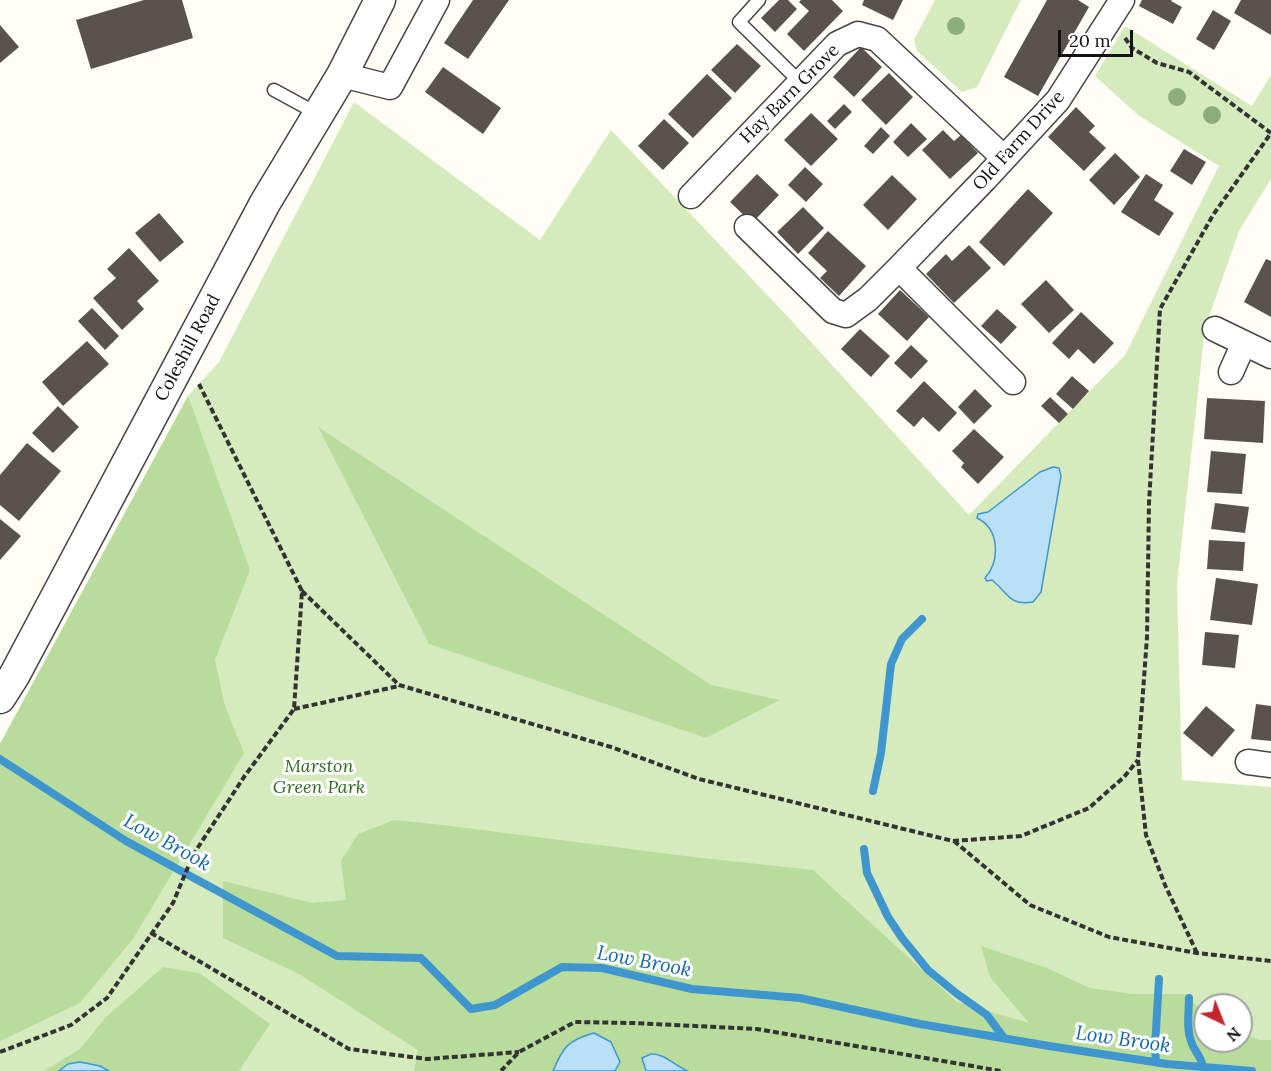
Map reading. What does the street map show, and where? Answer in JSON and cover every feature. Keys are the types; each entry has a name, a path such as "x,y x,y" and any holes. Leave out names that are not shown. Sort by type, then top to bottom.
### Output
{"street":[{"name":"Coleshill Road","path":"7,687 265,203 342,75 380,0"},
{"path":"342,75 390,87 437,0"},
{"name":"Old Farm Drive","path":"747,227 833,311 846,315 868,299 899,268 1058,100 1117,9"},
{"name":"Hay Barn Grove","path":"691,196 837,44 858,34 877,39 1004,158"},
{"path":"899,268 1013,382"},
{"path":"1215,329 1271,356"},
{"path":"1232,372 1244,343"}],"lane":[{"path":"759,0 739,22 800,82"},
{"path":"274,90 318,114"}],"path":[{"path":"1117,9 1132,48 1157,63 1189,72 1271,133 1213,214 1160,309 1149,503 1147,637 1138,760 1146,835 1165,885 1197,952"},
{"path":"184,355 302,591 399,686 611,747 699,779 953,841 1021,836 1089,808 1124,777 1138,760"},
{"path":"0,1052 71,1025 107,998 172,903 193,855 244,777 294,709 302,591"},
{"path":"294,709 399,686"},
{"path":"953,841 1030,905 1109,937 1197,952 1271,961"},
{"path":"151,933 349,1049 427,1059 519,1052"},
{"path":"501,1071 519,1052 575,1022 757,1029 1001,1071"}],"green space":[{"path":"935,0 1021,0 977,87 962,92 917,51 914,40"},
{"name":"Marston Green Park","path":"1125,26 1252,106 1271,75 1271,179 1239,231 1205,328 1177,584 1182,780 1271,787 1271,1071 0,1071 0,744 188,396 219,362 354,102 540,240 611,130 790,319 969,515 1125,355 1219,166 1138,115 1095,76"},
{"path":"188,396 250,570 215,660 225,706 244,753 133,939 80,1003 0,1041 0,744"},
{"path":"318,427 711,685 780,700 706,738 429,644"},
{"path":"394,820 813,870 957,1002 1029,1023 990,977 981,946 1047,968 1090,988 1132,994 1184,994 1193,1002 1193,1053 1253,1053 1253,1038 1271,1040 1271,1071 414,1071 418,1050 299,974 223,938 223,881 312,903 346,900 341,861 358,834"},
{"path":"163,967 199,973 270,1024 239,1071 44,1071 80,1049 105,1018"}],"water":[{"path":"1053,467 1059,468 1061,476 1041,592 1033,602 1019,602 1010,598 992,580 987,581 985,578 993,563 995,546 994,537 985,523 977,518 978,514 988,512 1040,472"},
{"path":"594,1033 611,1042 620,1062 615,1071 553,1071 560,1056 572,1042"},
{"path":"651,1054 665,1058 688,1071 646,1071 642,1058"},
{"path":"80,1062 100,1066 109,1071 59,1071 68,1064"}],"building":[{"path":"144,0 182,0 193,38 91,69 76,20"},
{"path":"473,0 509,0 468,59 444,43"},
{"path":"779,0 788,0 797,9 775,32 761,18"},
{"path":"801,0 832,0 843,11 804,51 787,34 809,11 799,2"},
{"path":"864,0 903,0 893,20 862,5"},
{"path":"1047,0 1078,0 1089,7 1038,96 1004,77"},
{"path":"1142,0 1172,0 1182,7 1173,24 1139,6"},
{"path":"1241,0 1271,0 1271,35 1234,13"},
{"path":"1213,10 1231,21 1214,50 1196,39"},
{"path":"0,25 19,47 0,63"},
{"path":"737,44 761,66 735,93 711,70"},
{"path":"861,47 882,67 854,97 833,77"},
{"path":"443,67 501,108 483,134 425,92"},
{"path":"889,73 913,97 886,125 861,100"},
{"path":"707,74 732,98 693,138 668,114"},
{"path":"844,104 852,112 835,129 827,121"},
{"path":"1076,107 1095,126 1089,132 1106,148 1084,171 1048,137"},
{"path":"811,113 838,139 811,166 784,140"},
{"path":"664,119 689,143 663,170 638,146"},
{"path":"911,123 927,139 908,157 893,142"},
{"path":"881,127 890,136 873,154 864,146"},
{"path":"943,130 954,141 961,135 978,153 950,179 922,150"},
{"path":"1184,149 1206,162 1192,185 1170,171"},
{"path":"1115,153 1140,177 1114,205 1089,180"},
{"path":"805,167 823,184 806,202 788,185"},
{"path":"757,174 779,195 752,223 730,202"},
{"path":"1146,174 1163,185 1154,200 1174,213 1159,236 1121,212"},
{"path":"892,175 917,199 888,230 863,205"},
{"path":"1028,189 1053,213 1004,266 979,242"},
{"path":"803,207 824,228 798,254 777,232"},
{"path":"159,213 184,242 160,262 135,233"},
{"path":"828,231 866,266 839,296 820,278 827,271 808,253"},
{"path":"969,245 991,268 954,303 926,274 946,254 952,261"},
{"path":"129,248 159,281 137,301 144,309 122,330 93,298 116,278 107,269"},
{"path":"1266,259 1271,261 1271,317 1244,302"},
{"path":"1046,280 1074,310 1049,333 1021,304"},
{"path":"900,290 929,317 907,341 878,314"},
{"path":"92,308 119,336 105,350 78,321"},
{"path":"997,309 1017,327 1001,344 981,326"},
{"path":"1081,312 1114,343 1094,364 1078,349 1069,359 1052,343"},
{"path":"860,329 890,356 871,377 841,349"},
{"path":"87,341 109,364 63,406 42,382"},
{"path":"911,345 928,361 911,379 894,363"},
{"path":"1072,376 1089,391 1073,409 1056,394"},
{"path":"924,381 957,413 939,432 923,417 914,427 896,411"},
{"path":"975,389 992,406 974,424 958,407"},
{"path":"1050,397 1068,414 1059,423 1041,406"},
{"path":"1207,398 1265,401 1263,443 1204,439"},
{"path":"58,406 79,427 53,453 32,433"},
{"path":"974,429 1004,457 978,484 961,467 964,463 952,451"},
{"path":"27,443 61,471 19,521 0,505 0,475"},
{"path":"1211,451 1246,454 1242,494 1207,492"},
{"path":"1215,503 1249,507 1245,533 1211,529"},
{"path":"0,519 21,536 0,560"},
{"path":"1209,540 1245,542 1243,571 1207,569"},
{"path":"1216,578 1258,584 1252,625 1210,620"},
{"path":"1205,632 1239,635 1235,668 1202,665"},
{"path":"1256,704 1271,706 1271,741 1251,739"},
{"path":"1206,706 1235,730 1212,757 1183,733"}],"waterway":[{"path":"873,791 881,753 891,664 902,639 922,619"},
{"name":"Low Brook","path":"0,759 126,841 337,956 421,958 471,1009 495,1005 562,967 602,968 692,989 800,998 920,1024 1049,1046 1167,1064 1252,1071"},
{"path":"864,849 867,873 888,917 902,938 928,970 987,1015 1004,1038"},
{"path":"1156,1062 1159,979"},
{"path":"1189,998 1189,1036 1203,1067"}]}
